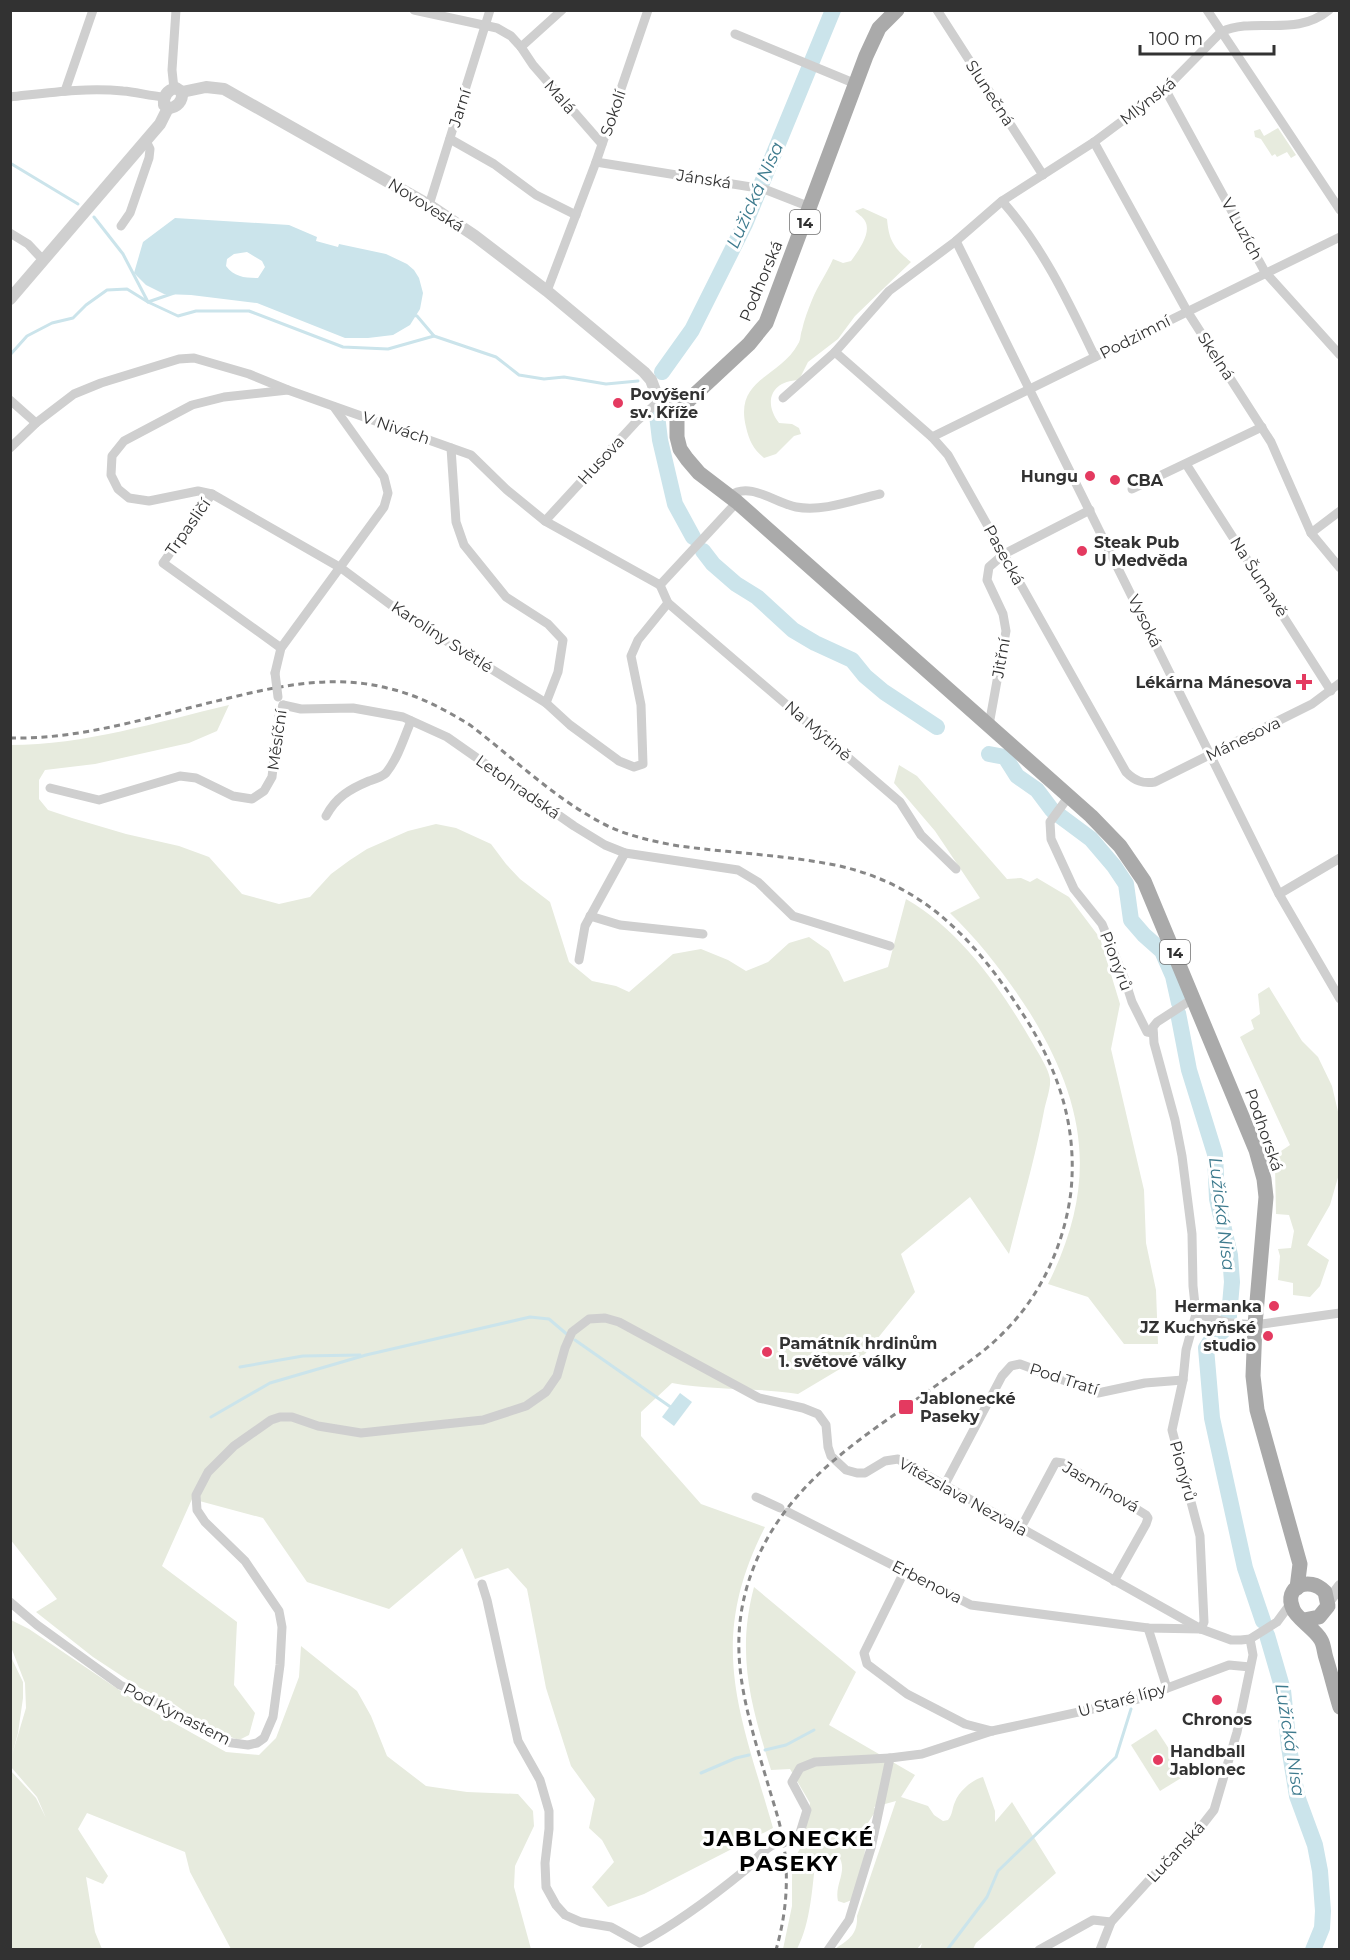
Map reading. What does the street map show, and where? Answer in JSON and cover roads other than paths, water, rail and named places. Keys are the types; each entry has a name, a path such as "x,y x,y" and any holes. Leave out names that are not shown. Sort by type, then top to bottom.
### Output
{"main road":[{"name":"Podhorská","path":"897,10 879,28 766,323 749,345 706,383 679,412 677,437 680,449 699,473 733,499 989,725 1065,800 1120,846 1136,866 1164,925 1194,998 1256,1150 1264,1179 1266,1197 1253,1376 1255,1398 1300,1564 1297,1588 1292,1595 1298,1614"},
{"name":"14","path":"1300,1564 1325,1592 1326,1608"},
{"path":"1297,1588 1305,1582 1317,1585"},
{"path":"1298,1614 1315,1619 1326,1608"},
{"path":"1326,1608 1321,1640 1340,1707"},
{"path":"1298,1614 1321,1640"}],"street":[{"path":"65,91 93,10"},
{"path":"10,97 65,91 123,91 166,103 179,104 178,90 172,70 176,10"},
{"name":"Malá","path":"414,10 486,25 511,36 533,65 602,144"},
{"name":"Jarní","path":"429,205 490,10"},
{"path":"521,47 562,10"},
{"name":"Sokolí","path":"547,291 596,162 648,10"},
{"name":"Slunečná","path":"937,10 1043,175"},
{"path":"1207,10 1340,210"},
{"path":"1221,33 1233,27 1297,26 1329,10"},
{"name":"Mlýnská","path":"783,398 835,352 889,291 956,241 1002,201 1094,142 1165,89 1221,33"},
{"path":"735,34 856,84"},
{"name":"Novoveská","path":"178,90 206,87 224,89 429,205 475,236 547,291 644,372 651,380 659,401"},
{"name":"V Luzích","path":"1165,89 1265,272 1340,355"},
{"path":"10,299 16,289 160,124 166,103"},
{"path":"450,139 494,165 536,195 576,215"},
{"path":"121,226 130,213 149,158 150,150 146,141"},
{"name":"Skelná","path":"1094,142 1187,311 1271,442 1311,533 1340,568"},
{"name":"Jánská","path":"596,162 764,189 810,207"},
{"path":"1002,201 1036,245 1095,357"},
{"path":"10,233 27,244 43,260"},
{"name":"Podzimní","path":"932,437 1340,237"},
{"name":"Vysoká","path":"956,241 1279,894 1340,999"},
{"name":"Pasecká","path":"835,352 932,437 948,455 1123,766 1132,778 1141,782"},
{"name":"V Nivách","path":"10,448 36,423 74,394 101,383 179,359 194,358 249,374 334,407 471,455 507,490 545,521 660,585"},
{"path":"212,494 198,491 149,501 129,498 118,489 111,475 112,456 124,441 192,405 224,397 288,390"},
{"path":"10,400 36,423"},
{"path":"659,401 679,412"},
{"name":"Husova","path":"545,521 636,422 659,401"},
{"name":"Měsíční","path":"50,788 99,800 180,776 196,778 233,796 252,799 264,791 272,777 281,701 275,674 281,648 384,507 388,493 384,477 334,407"},
{"path":"1132,489 1262,427"},
{"path":"451,448 456,522 464,544 506,597 549,624 563,640 558,672 546,703"},
{"name":"Na Šumavě","path":"1186,464 1331,691"},
{"path":"660,585 733,499 738,490 763,494 798,507 830,507 880,494"},
{"name":"Trpasličí","path":"281,648 163,563 212,494 341,568"},
{"name":"Jitřní","path":"989,725 1006,631 1003,614 987,580 989,567 1004,554 1090,510"},
{"path":"1311,533 1340,511"},
{"name":"Karolíny Světlé","path":"341,568 403,614 546,703 570,725 619,761 634,767 643,764 640,705 631,656 638,640 669,603"},
{"name":"Na Mýtině","path":"660,585 669,603 900,802 921,836 956,869"},
{"name":"Mánesova","path":"1141,782 1155,782 1303,709 1340,683"},
{"name":"Letohradská","path":"281,701 301,709 353,708 403,717 447,737 574,826 605,845 625,853 738,870 758,882 793,916 890,946"},
{"path":"326,816 333,803 341,796 385,774 411,721"},
{"name":"Pionýrů","path":"1065,800 1053,816 1049,827 1051,839 1074,889 1102,924 1132,1002 1147,1032 1153,1033 1182,1156 1192,1234 1196,1314 1185,1350 1183,1380 1172,1430 1200,1536 1204,1622 1201,1629"},
{"path":"579,960 585,926 625,853"},
{"path":"1279,894 1340,858"},
{"path":"590,916 620,925 703,934"},
{"path":"1153,1033 1153,1027 1157,1022 1194,998"},
{"path":"1196,1314 1227,1322 1255,1325 1340,1313"},
{"name":"Vítězslava Nezvala","path":"526,1406 546,1392 557,1376 572,1332 589,1319 605,1318 619,1322 759,1398 803,1408 818,1414 826,1425 831,1456 846,1470 865,1473 894,1458 1201,1629"},
{"name":"Pod Tratí","path":"944,1486 1002,1376 1011,1366 1020,1364 1098,1393 1145,1383 1183,1380"},
{"name":"Pod Kynastem","path":"10,1602 37,1625 120,1685 172,1710 225,1742 248,1745 257,1743 264,1738 273,1717 282,1627 279,1611 245,1561 205,1522 197,1510 196,1495 208,1472 234,1446 271,1419 280,1417 292,1417 318,1426 361,1433 483,1420 526,1406"},
{"name":"Jasmínová","path":"1019,1527 1024,1522 1056,1462 1063,1463 1148,1518 1114,1581"},
{"name":"Erbenova","path":"756,1497 971,1605 1148,1628 1201,1629"},
{"name":"U Staré lípy","path":"904,1570 864,1653 867,1664 908,1694 965,1724 992,1731"},
{"path":"482,1584 518,1741 540,1780 549,1811 545,1863 546,1887 565,1916 581,1922 610,1926 637,1946 685,1917 747,1869 768,1847 791,1841 799,1836 807,1810 792,1782 800,1768 815,1762 890,1758 871,1848 849,1920 828,1950"},
{"path":"1317,1585 1340,1584"},
{"path":"1326,1608 1340,1584"},
{"path":"1201,1629 1231,1640 1241,1641 1298,1614"},
{"path":"1274,1624 1298,1614"},
{"path":"1148,1628 1167,1688"},
{"name":"Lučanská","path":"1100,1950 1112,1922 1150,1878 1196,1833 1214,1810 1237,1732 1253,1655 1250,1638"},
{"name":"U Staré lípy","path":"890,1758 922,1754 992,1731 1138,1699 1229,1665 1250,1667"},
{"path":"1039,1950 1093,1920 1112,1922"}],"water":[{"path":"175,218 289,225 317,237 316,241 338,247 339,244 386,254 407,264 419,278 423,293 420,309 410,325 393,335 345,338 257,303 164,294 146,285 134,273 143,242","holes":["247,252 262,261 265,267 258,278 240,276 226,266 227,259 234,254"]},
{"path":"680,1393 692,1402 674,1426 662,1417"}],"waterway":[{"name":"Lužická Nisa","path":"662,372 692,330 745,224 833,10"},
{"path":"10,163 78,204"},
{"path":"94,217 123,254 148,302 174,293"},
{"path":"10,355 27,336 52,323 73,318 107,290 127,289 178,316 196,311 249,311 343,347 388,349 434,336 496,357 519,375 544,379 564,377 606,384 638,381"},
{"path":"413,315 417,316 434,336"},
{"name":"Lužická Nisa","path":"657,415 660,440 675,504 693,537"},
{"name":"Lužická Nisa","path":"703,551 713,564 736,584 757,597 793,630 852,660 865,676 884,692 937,727"},
{"name":"Lužická Nisa","path":"989,754 1005,757 1017,776 1037,790 1052,810 1091,839 1114,866 1126,884 1131,920 1162,951 1173,976 1179,1003"},
{"name":"Lužická Nisa","path":"1178,1013 1189,1070 1215,1154 1217,1199 1230,1255 1232,1282 1229,1316 1223,1331 1206,1348 1212,1418 1245,1568 1263,1621"},
{"path":"211,1417 270,1383 366,1355 530,1317 549,1319 569,1336"},
{"path":"575,1340 672,1408"},
{"path":"240,1367 303,1356 360,1355"},
{"name":"Lužická Nisa","path":"1267,1635 1283,1690 1297,1796 1315,1845 1320,1871 1322,1928 1313,1950"},
{"path":"947,1950 987,1897 998,1871 1116,1757 1131,1709"},
{"path":"765,1750 786,1745 814,1730"},
{"path":"701,1773 749,1755"}],"railway":[{"path":"10,738 37,738 91,731 245,694 306,683 367,684 409,694 470,725 556,794 612,828 645,839 679,846 835,865 869,874 899,888 926,904 972,946 993,971 1031,1027 1042,1046 1058,1085 1072,1147 1068,1210 1057,1248 1041,1284 1018,1316 982,1352 858,1441 808,1485 786,1510 768,1538 753,1569 744,1597 739,1650 745,1701 781,1830 786,1859 786,1898 776,1950"}],"place":[{"name":"Povýšení sv. Kříže","path":"618,403"},
{"name":"Hungu","path":"1090,476"},
{"name":"CBA","path":"1115,480"},
{"name":"Steak Pub U Medvěda","path":"1082,551"},
{"name":"Lékárna Mánesova","path":"1304,682"},
{"name":"Hermanka","path":"1274,1306"},
{"name":"JZ Kuchyňské studio","path":"1268,1336"},
{"name":"Památník hrdinům 1. světové války","path":"767,1352"},
{"name":"Jablonecké Paseky","path":"906,1407"},
{"name":"Chronos","path":"1217,1700"},
{"name":"Handball Jablonec","path":"1158,1760"}],"district":[{"name":"JABLONECKÉ PASEKY","path":"789,1850"}]}
